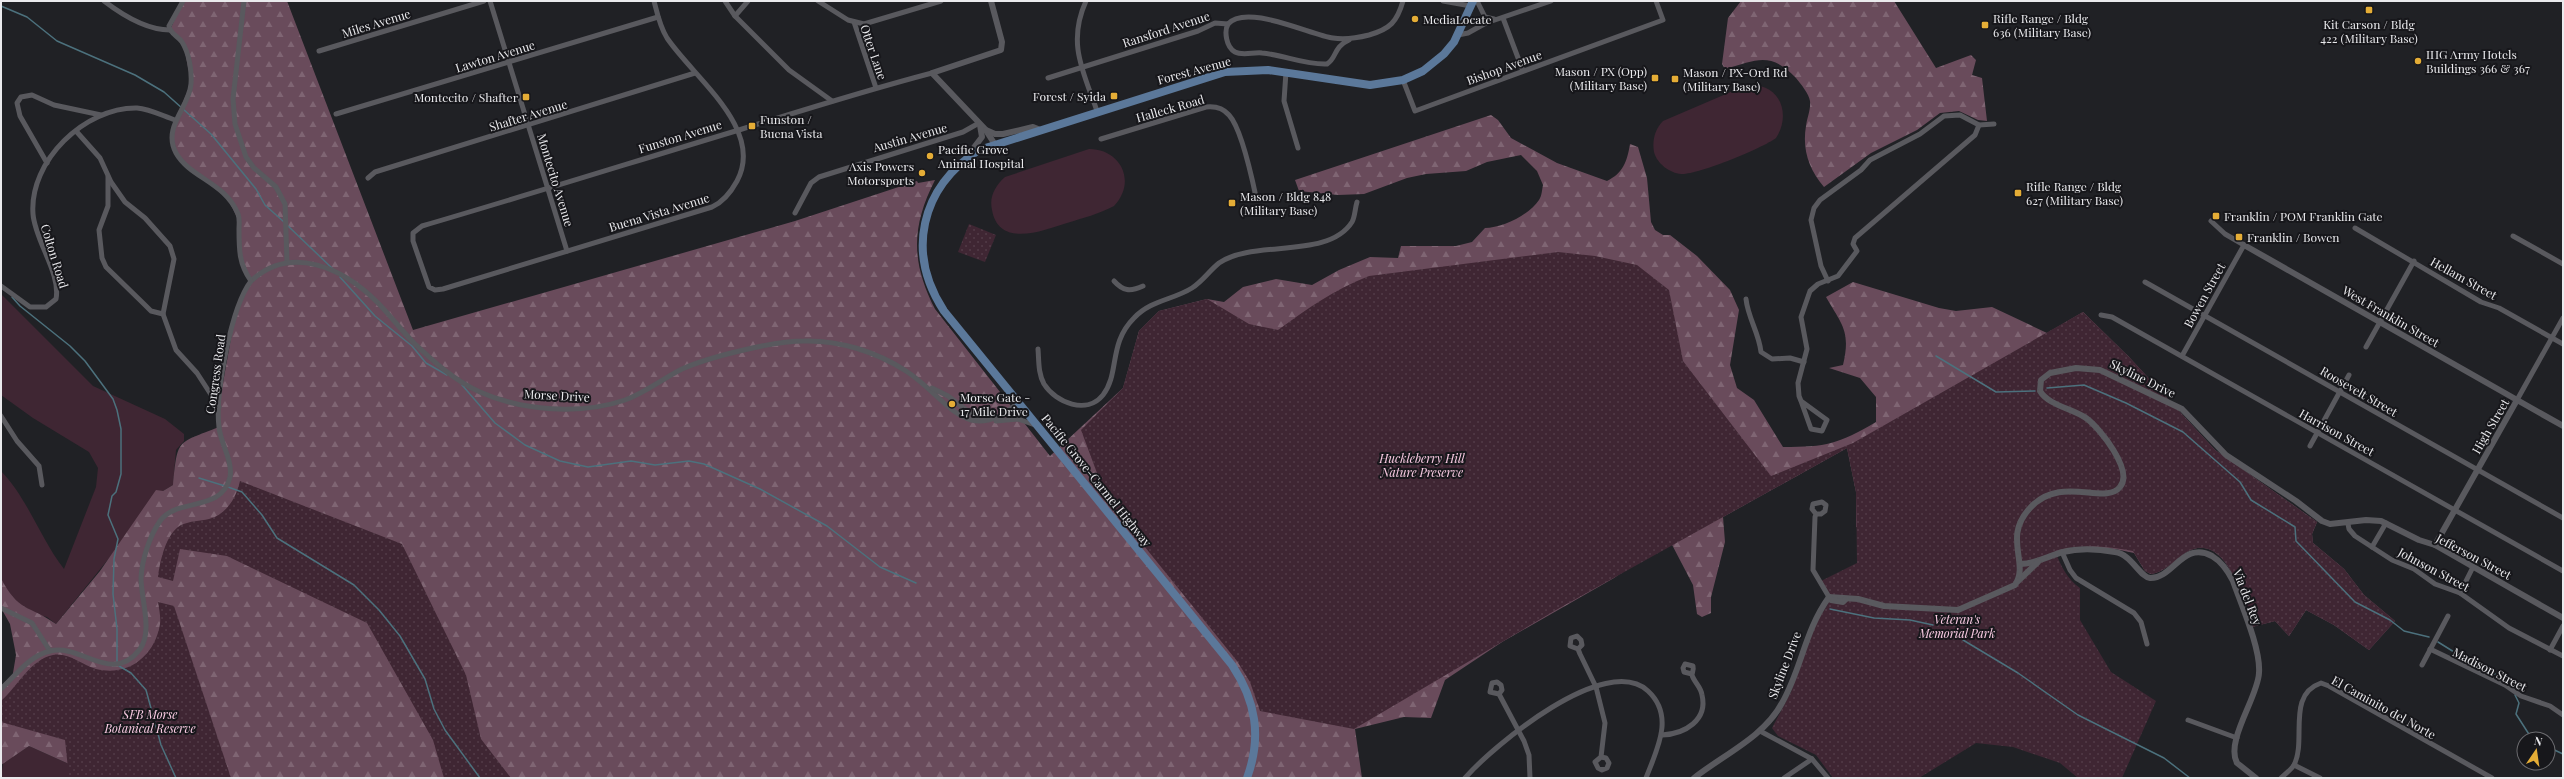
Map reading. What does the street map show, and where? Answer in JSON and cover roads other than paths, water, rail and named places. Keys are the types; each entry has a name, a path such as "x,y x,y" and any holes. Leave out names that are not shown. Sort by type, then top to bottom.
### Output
{"main road":[{"name":"Forest Avenue","path":"946,176 966,158 994,143 1225,72 1246,69 1286,72 1370,85 1402,80 1423,71 1444,54 1458,35 1474,3"},
{"name":"Pacific Grove-Carmel Highway","path":"946,176 931,203 924,229 923,256 930,286 944,311 1232,665 1244,684 1254,712 1256,748 1247,778"}],"street":[{"path":"104,1 145,24 170,30 181,41 186,52 191,83 186,100 175,120 173,145 179,158 217,186 237,213 240,260 251,281 270,268 287,262 284,237 286,210 283,197 276,187 254,168 246,157 235,124 233,99 244,1"},
{"path":"170,30 175,13 183,1"},
{"name":"Miles Avenue","path":"319,51 484,1"},
{"name":"Montecito Avenue","path":"490,1 567,251"},
{"name":"Buena Vista Avenue","path":"426,281 432,288 443,289 718,205 734,186 744,163 744,151 739,130 730,115 666,36 658,17 654,1"},
{"path":"725,1 735,16 789,70 832,101"},
{"path":"735,16 748,1"},
{"path":"818,1 854,22 869,23 941,1"},
{"name":"Funston Avenue","path":"426,281 413,241 413,233 416,229 832,101 998,53 1002,48 991,1"},
{"path":"1086,1 1078,21 1076,39 1082,67 1097,111"},
{"name":"Ransford Avenue","path":"1048,78 1198,31 1215,23 1228,24 1238,18 1266,20 1332,38 1351,39 1387,29 1397,18 1403,1"},
{"path":"1443,1 1474,3 1485,17 1503,18"},
{"path":"1458,35 1468,33 1486,23 1551,1"},
{"name":"Bishop Avenue","path":"1402,80 1415,111 1663,20 1656,1"},
{"name":"Lawton Avenue","path":"336,114 658,17"},
{"path":"1503,18 1523,72"},
{"name":"Otter Lane","path":"854,22 876,88"},
{"path":"1228,24 1226,32 1228,44 1232,50 1239,53 1272,54 1323,64 1329,62 1339,45 1351,39"},
{"path":"1332,38 1335,42 1335,51"},
{"path":"1286,72 1284,101 1298,148"},
{"name":"Shafter Avenue","path":"368,178 375,172 695,73"},
{"path":"932,73 979,123 994,143"},
{"path":"47,163 20,116 17,103 21,97 32,95 54,105 102,115"},
{"name":"Halleck Road","path":"1101,139 1206,107 1220,108 1232,119 1250,169 1256,197"},
{"name":"Colton Road","path":"1,286 26,305 36,308 50,305 56,299 56,287 35,226 33,214 35,188 47,163 76,131 91,119 102,115 138,108 175,120"},
{"path":"1828,281 1821,266 1811,220 1814,208 1820,200 1860,170 1870,160 1920,134 1944,116 1960,115 1979,125 1994,124"},
{"path":"966,158 982,137 979,123"},
{"name":"Austin Avenue","path":"795,213 811,183 819,177 963,132 979,123"},
{"path":"1801,401 1825,417 1827,424 1822,431 1811,429 1801,401 1798,383 1807,349 1801,322 1805,299 1813,288 1838,276 1857,251 1853,244 1855,238 1975,135 1979,125"},
{"path":"984,129 995,134 1033,127 1038,129"},
{"path":"76,131 100,158 108,177 126,202 165,240 173,252 173,268 163,314 176,350 197,373 219,407"},
{"path":"108,177 108,206 99,230 102,258 106,267 134,296 152,311 163,314"},
{"path":"1038,348 1039,370 1049,390 1071,404 1079,406 1092,404 1099,399 1108,386 1120,336 1130,322 1144,309 1191,288 1220,263 1235,255 1254,250 1304,247 1335,235 1352,222 1357,202"},
{"name":"West Franklin Street","path":"2211,221 2224,234 2563,426"},
{"name":"Hellam Street","path":"2355,228 2414,261 2481,302 2499,308 2563,344"},
{"path":"2513,236 2563,264"},
{"name":"Bowen Street","path":"2182,356 2244,245"},
{"path":"2366,346 2414,261"},
{"name":"Morse Drive","path":"287,262 314,263 345,277 373,298 412,342 448,373 480,392 515,403 573,408 608,405 637,395 673,374 699,362 775,344 804,341 837,344 868,353 894,364 924,384 948,396 980,421"},
{"name":"Congress Road","path":"50,651 67,652 110,664 124,662 140,649 145,624 142,574 148,546 156,528 170,513 215,498 229,480 230,471 219,427 219,407 235,316 242,295 251,281"},
{"path":"1114,281 1125,290 1134,290 1142,286"},
{"name":"Roosevelt Street","path":"2145,282 2563,518"},
{"path":"1746,298 1750,322 1761,342 1761,352 1772,359 1788,357 1804,362"},
{"name":"Harrison Street","path":"2100,315 2112,317 2563,571"},
{"name":"High Street","path":"2435,545 2563,318"},
{"name":"Skyline Drive","path":"2018,581 2020,564 2015,541 2025,514 2033,504 2052,493 2066,490 2111,493 2118,489 2124,481 2120,461 2093,423 2080,414 2048,399 2040,390 2040,382 2046,375 2072,368 2100,370 2182,409 2226,455 2296,501 2318,519 2330,524 2348,524"},
{"path":"2310,446 2349,375"},
{"name":"Morse Drive","path":"924,384 958,414 980,421 1018,419 1037,426"},
{"path":"993,421 1018,403"},
{"path":"1,416 17,441 40,466 42,485"},
{"path":"1816,514 1813,570 1831,600 1837,602 1846,599 1858,599 1884,606 1958,610 1987,596 2010,588 2036,562 2017,554"},
{"name":"Jefferson Street","path":"2348,524 2366,520 2386,523 2420,540 2435,545 2563,618"},
{"path":"2372,547 2386,523"},
{"name":"Johnson Street","path":"2348,524 2352,534 2372,547 2399,563 2414,569 2435,584 2460,593 2498,621 2563,656"},
{"name":"Via del Rey","path":"2020,564 2036,562 2062,552 2085,550 2121,553 2150,578 2158,576 2195,552 2210,555 2224,566 2237,593 2255,645 2259,668 2257,684 2237,738 2235,760 2256,778"},
{"path":"2062,552 2070,570 2076,578 2138,616 2147,644"},
{"path":"2460,593 2473,567"},
{"name":"Skyline Drive","path":"1696,777 1760,731 1782,703 1813,622 1829,597"},
{"path":"1,608 32,623 50,651 30,661 1,689"},
{"path":"2422,665 2448,616"},
{"path":"2550,650 2563,626"},
{"path":"1578,649 1596,687 1605,723 1600,757"},
{"name":"Madison Street","path":"2430,649 2505,685 2521,696 2544,703 2563,716"},
{"path":"1662,735 1686,730 1700,718 1703,709 1702,695 1692,674"},
{"path":"1466,778 1517,731 1550,709 1596,687 1622,681 1642,686 1660,706 1663,719 1662,735 1646,778"},
{"name":"El Caminito del Norte","path":"2294,765 2300,715 2304,697 2309,689 2321,684 2329,686 2492,778"},
{"path":"1499,694 1517,731 1524,741 1529,756 1530,778"},
{"path":"2188,720 2237,738"},
{"path":"1760,731 1812,758 1828,778"},
{"path":"1784,778 1812,758"},
{"path":"2281,778 2294,765 2320,778"}],"waterway":[{"path":"1,6 27,17 57,41 135,75 164,92 211,134 256,189 265,205 284,222"},
{"path":"288,226 334,270"},
{"path":"340,277 375,316 412,346 426,363 447,375"},
{"path":"12,297 20,306 70,346 85,361 113,399 117,410 121,429 121,474 116,492 112,496 108,515 118,539 114,559 113,594 117,629 117,663"},
{"path":"1936,356 1996,392 2035,391"},
{"path":"462,385 495,423 525,445 560,461 588,467 631,461 655,465 689,461 704,464 760,489 827,526 880,567 916,583"},
{"path":"2047,388 2084,385 2126,403 2183,432 2240,482 2251,500 2295,527 2296,541 2355,602 2390,620 2404,631 2429,637"},
{"path":"199,478 225,486"},
{"path":"228,487 242,492 262,515 277,538 354,585 379,610 400,636 425,679 434,709 445,730 480,778"},
{"path":"1830,609 1874,618 1910,620 1933,625"},
{"path":"1963,640 2018,673 2078,715 2164,758 2190,778"},
{"path":"2438,642 2475,665 2510,681 2512,688"},
{"path":"119,666 131,673 146,690 161,745 176,778"},
{"path":"2515,695 2519,703 2516,714 2527,731"},
{"path":"2556,751 2563,754"}],"place":[{"name":"Kit Carson / Bldg 422 (Military Base)","path":"2369,10"},
{"name":"MediaLocate","path":"1415,19"},
{"name":"Rifle Range / Bldg 636 (Military Base)","path":"1985,25"},
{"name":"IHG Army Hotels Buildings 366 & 367","path":"2418,61"},
{"name":"Mason / PX (Opp) (Military Base)","path":"1655,78"},
{"name":"Mason / PX-Ord Rd (Military Base)","path":"1675,79"},
{"name":"Forest / Syida","path":"1114,96"},
{"name":"Montecito / Shafter","path":"526,97"},
{"name":"Funston / Buena Vista","path":"752,126"},
{"name":"Pacific Grove Animal Hospital","path":"930,156"},
{"name":"Axis Powers Motorsports","path":"922,173"},
{"name":"Rifle Range / Bldg 627 (Military Base)","path":"2018,193"},
{"name":"Mason / Bldg 848 (Military Base)","path":"1232,203"},
{"name":"Franklin / POM Franklin Gate","path":"2216,216"},
{"name":"Franklin / Bowen","path":"2239,237"},
{"name":"Morse Gate - 17 Mile Drive","path":"952,404"}],"park label":[{"name":"Huckleberry Hill Nature Preserve","path":"1422,465"},
{"name":"Veteran's Memorial Park","path":"1957,626"},
{"name":"SFB Morse Botanical Reserve","path":"150,721"}]}
